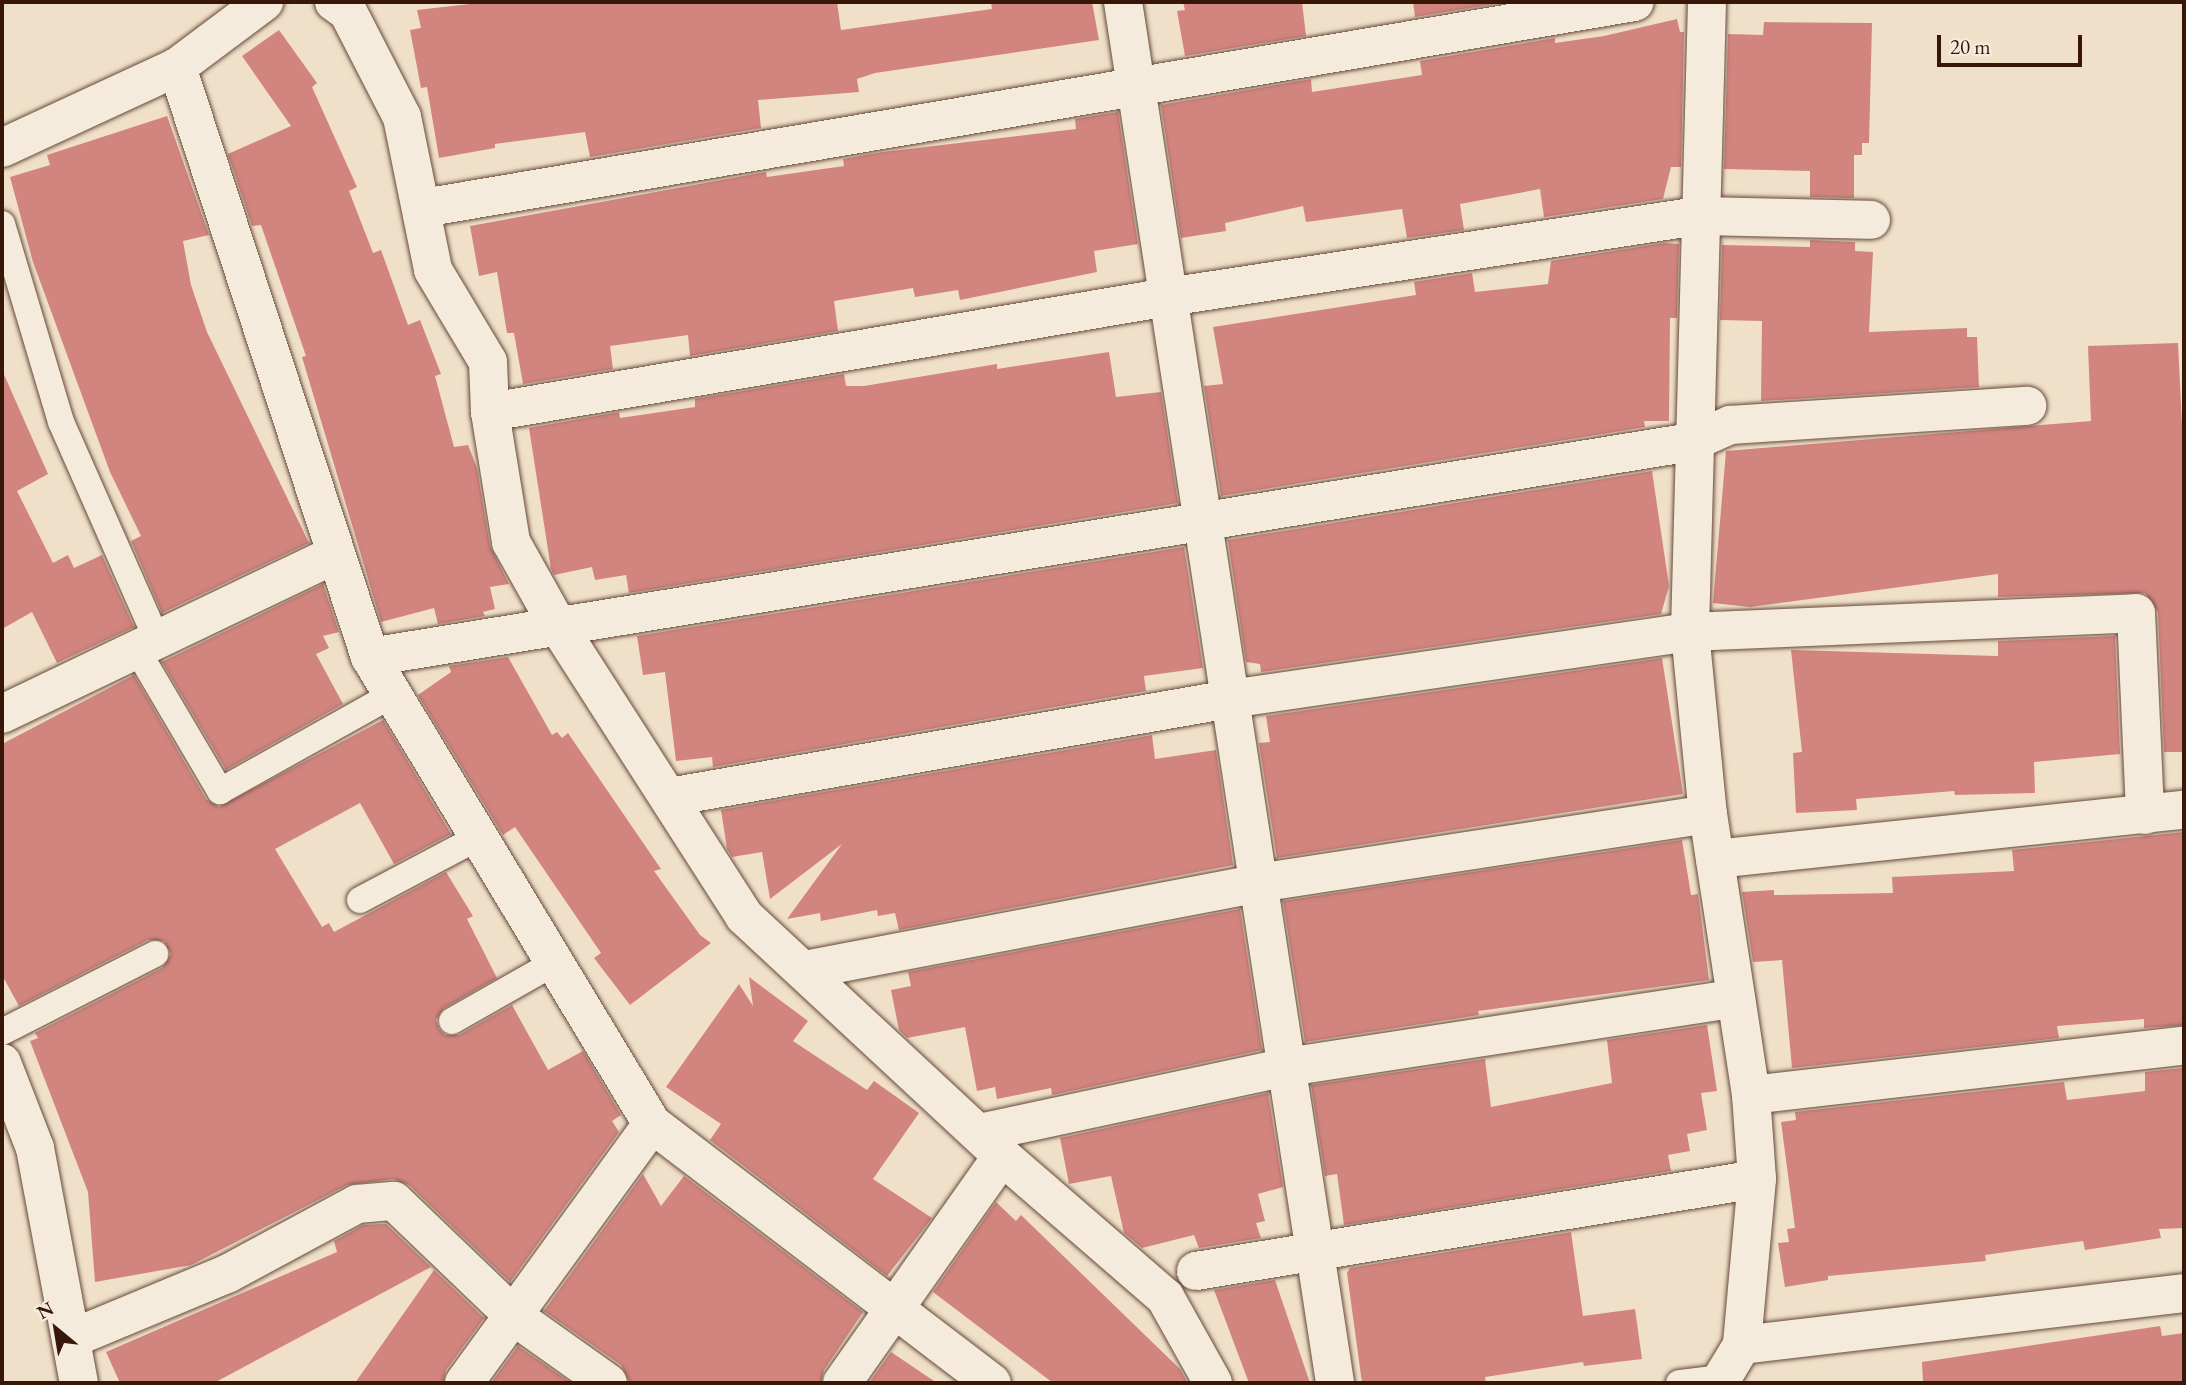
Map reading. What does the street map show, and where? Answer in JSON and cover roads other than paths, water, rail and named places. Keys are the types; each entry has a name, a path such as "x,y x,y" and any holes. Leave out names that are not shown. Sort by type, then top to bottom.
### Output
{"street":[{"path":"2,148 177,67 264,2"},
{"path":"1123,2 1335,1383"},
{"path":"423,208 1635,2"},
{"path":"1707,2 1698,216 1690,632 1708,814 1751,1095 1757,1179 1742,1345 1720,1380"},
{"path":"348,5 402,117 423,208 433,270 488,362 490,412 511,542 558,626 744,916 990,1145 1165,1297 1213,1383"},
{"path":"177,67 334,555 370,657 390,696 556,962 652,1124 893,1312 992,1383"},
{"path":"490,412 1168,297 1698,216 1871,220"},
{"path":"370,657 1692,442 1730,425 2027,406"},
{"path":"3,710 147,645 334,555"},
{"path":"669,797 1230,699 1690,632 2136,613 2144,815"},
{"path":"1715,859 2184,810"},
{"path":"804,970 1258,883 1708,814"},
{"path":"842,1383 893,1312 990,1145 1287,1066 1736,998"},
{"path":"1751,1095 2184,1046"},
{"path":"2,1063 35,1148 73,1338 79,1383"},
{"path":"464,1383 515,1317 652,1124"},
{"path":"1196,1271 1757,1179"},
{"path":"73,1338 227,1274 357,1204 394,1201 515,1317 608,1383"},
{"path":"1742,1345 2184,1293"}],"lane":[{"path":"2,224 61,422 147,645 220,791 390,696"},
{"path":"360,900 479,837"},
{"path":"2,1032 155,954"},
{"path":"452,1021 556,962"},
{"path":"1679,1383 1720,1380"}]}
